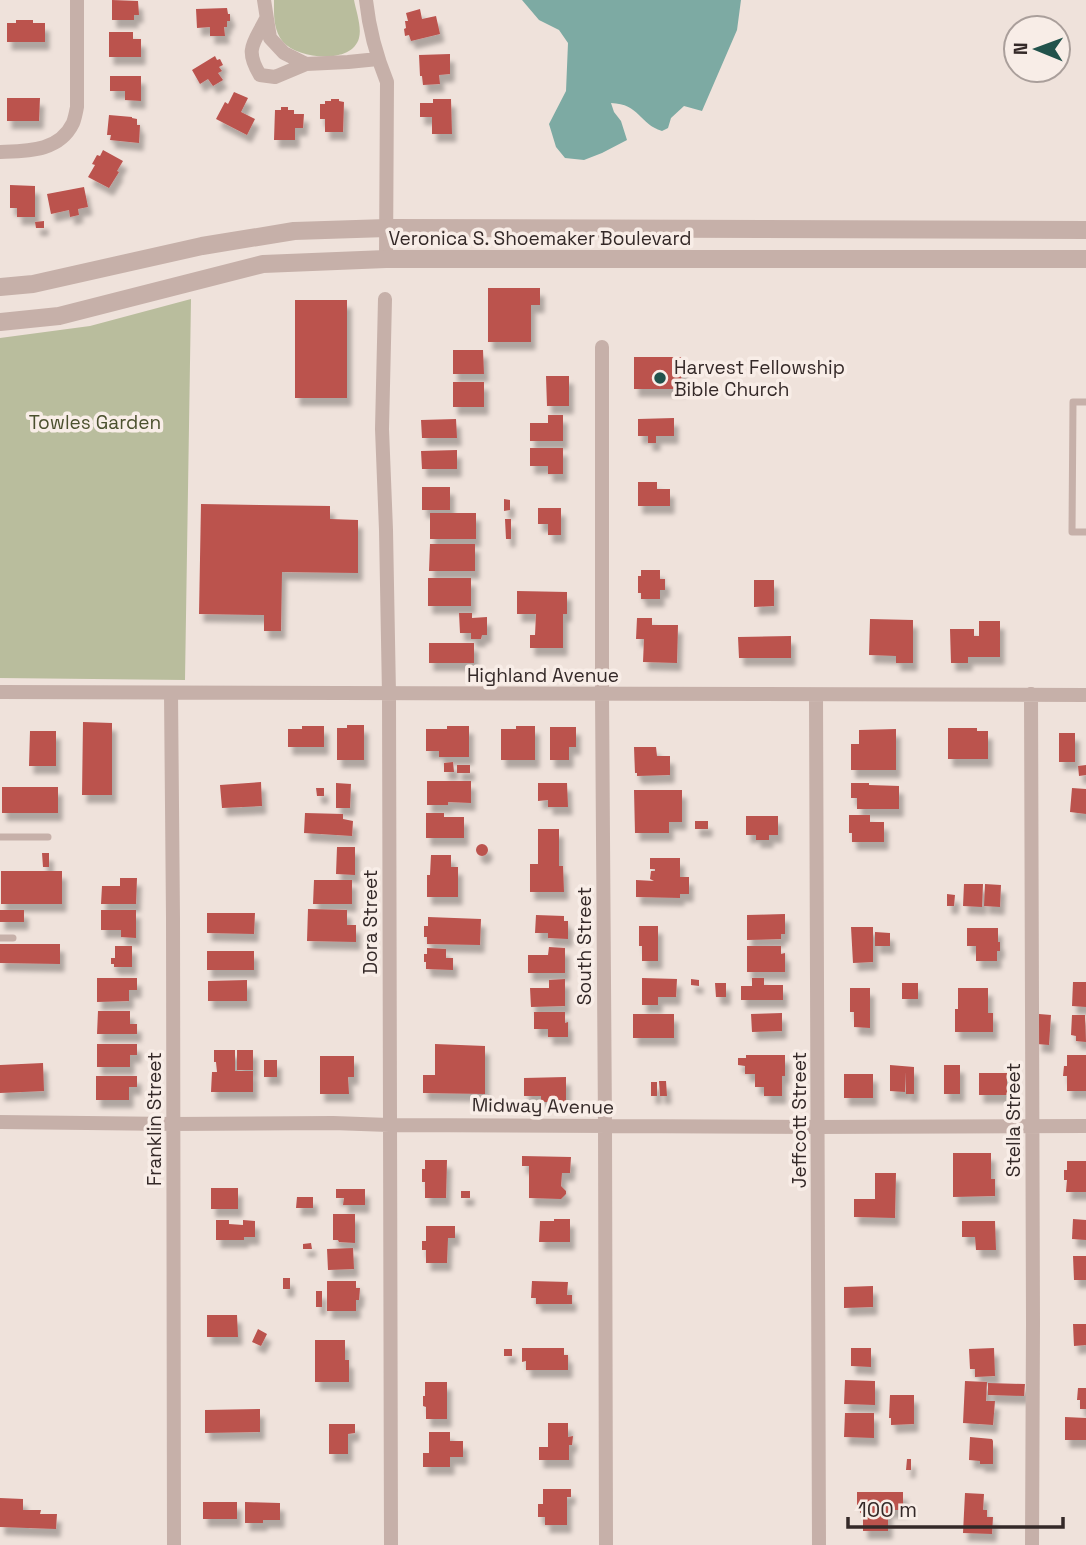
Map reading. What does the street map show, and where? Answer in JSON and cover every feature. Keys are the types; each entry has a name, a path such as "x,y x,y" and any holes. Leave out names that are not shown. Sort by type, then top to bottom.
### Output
{"street":[{"path":"0,152 44,148 61,139 72,124 77,107 77,0"},
{"path":"264,0 270,38 284,53 306,64"},
{"path":"366,0 378,59 387,82 386,259"},
{"path":"266,19 250,50 252,63 260,75 275,77 306,64 378,59"},
{"name":"Veronica S. Shoemaker Boulevard","path":"0,287 33,284 202,246 294,231 387,228 1086,230"},
{"name":"Veronica S. Shoemaker Boulevard","path":"0,322 59,316 263,264 386,259 1086,259"},
{"name":"Dora Street","path":"385,299 382,429 389,694 391,1545"},
{"name":"South Street","path":"602,346 601,694 606,1545"},
{"name":"Highland Avenue","path":"0,692 1086,695"},
{"name":"Franklin Street","path":"171,693 174,1545"},
{"name":"Stella Street","path":"1031,694 1032,1545"},
{"name":"Jeffcott Street","path":"816,695 819,1545"},
{"name":"Midway Avenue","path":"0,1122 1086,1126"}],"lane":[{"path":"1086,402 1073,402 1072,532 1086,532"},
{"path":"0,836 48,837"},
{"path":"0,938 13,938"}],"green space":[{"path":"274,0 354,0 359,38 354,47 336,56 312,55 290,48 277,32"},
{"name":"Towles Garden","path":"191,299 185,680 0,678 0,338 90,326"}],"water":[{"path":"522,0 741,0 737,30 702,111 684,106 671,118 668,128 662,131 648,124 634,110 611,103 627,140 584,160 565,158 556,147 549,124 566,91 568,43 559,30 539,20"}],"building":[{"path":"112,0 138,1 139,15 134,15 134,20 112,20"},
{"path":"227,8 230,21 227,21 227,27 224,27 225,36 210,36 210,27 197,28 196,9"},
{"path":"420,9 422,19 436,16 440,34 411,41 409,35 405,36 405,21 408,21 406,13"},
{"path":"16,20 45,23 45,42 7,42 7,23 16,23"},
{"path":"109,32 133,32 133,39 141,39 141,57 109,57"},
{"path":"450,54 450,74 439,75 440,84 423,85 419,55"},
{"path":"215,56 223,65 219,67 222,71 218,73 223,80 213,86 208,79 200,84 192,70"},
{"path":"110,76 141,76 141,101 125,100 125,91 110,91"},
{"path":"234,92 248,98 241,112 255,119 247,135 216,119"},
{"path":"7,98 40,98 39,121 7,121"},
{"path":"331,99 344,102 343,132 325,132 325,119 320,119 320,104"},
{"path":"433,99 451,99 452,134 432,134 432,117 420,117 420,103 433,103"},
{"path":"281,107 294,110 294,114 304,114 303,128 295,128 295,140 274,140 275,110 281,110"},
{"path":"109,115 137,119 137,125 140,125 139,143 110,140 111,135 107,135"},
{"path":"103,150 123,161 109,188 88,177 97,155 100,156"},
{"path":"10,185 35,186 35,217 17,217 17,208 10,208"},
{"path":"84,187 88,207 78,209 79,215 70,217 69,210 51,214 47,194"},
{"path":"44,221 44,228 36,228 35,222"},
{"path":"488,288 540,288 540,305 531,305 531,342 488,342"},
{"path":"295,300 347,300 347,398 295,398"},
{"path":"453,350 483,350 484,374 453,374"},
{"path":"634,357 682,357 681,389 634,389"},
{"path":"546,376 569,376 569,406 547,406"},
{"path":"453,382 484,382 484,407 453,407"},
{"path":"548,415 563,415 563,441 530,441 530,423 548,423"},
{"path":"674,418 674,436 656,436 656,443 648,443 648,436 638,436 638,419"},
{"path":"456,419 457,438 422,438 421,420"},
{"path":"530,448 563,448 563,474 548,474 548,466 530,466"},
{"path":"457,450 457,469 422,469 421,451"},
{"path":"638,482 657,482 657,489 670,489 670,506 638,506"},
{"path":"422,487 450,487 450,510 422,510"},
{"path":"504,499 510,500 510,510 504,511"},
{"path":"201,504 330,506 330,519 358,520 358,573 282,572 281,631 264,631 264,615 199,614"},
{"path":"538,508 561,508 561,535 548,535 548,524 538,524"},
{"path":"430,513 476,513 476,539 430,539"},
{"path":"505,519 511,519 511,539 506,539"},
{"path":"430,544 475,544 475,571 429,571"},
{"path":"641,570 660,570 660,579 665,579 665,590 660,590 660,599 641,599 641,593 638,593 638,576 641,576"},
{"path":"428,578 471,578 471,606 428,606"},
{"path":"754,580 774,580 774,606 754,607"},
{"path":"517,591 567,592 567,614 563,614 563,648 530,648 530,635 535,635 536,614 517,614"},
{"path":"459,613 472,613 472,618 487,617 487,635 482,635 481,639 471,639 471,633 460,633"},
{"path":"637,618 652,618 652,625 678,625 677,663 643,662 644,639 636,639"},
{"path":"870,619 913,620 913,663 896,663 896,656 869,655"},
{"path":"979,621 1000,621 1000,657 968,657 968,663 951,663 950,629 974,629 974,636 979,636"},
{"path":"791,636 791,658 739,658 738,637"},
{"path":"429,643 474,643 474,663 429,663"},
{"path":"83,722 112,723 112,795 82,795"},
{"path":"347,725 364,725 364,760 337,760 337,728 347,728"},
{"path":"302,726 324,726 324,747 288,747 288,729 302,729"},
{"path":"447,726 469,726 469,757 439,757 439,751 426,751 426,729 447,729"},
{"path":"516,726 535,726 535,760 501,760 501,729 516,729"},
{"path":"550,727 576,727 576,747 569,747 569,760 550,760"},
{"path":"948,728 977,728 977,731 988,731 988,759 948,759"},
{"path":"896,729 896,770 851,770 851,744 859,744 859,730"},
{"path":"30,731 56,731 56,766 29,766"},
{"path":"1059,733 1075,733 1075,762 1059,762"},
{"path":"634,747 656,747 657,756 670,756 670,775 637,776"},
{"path":"453,762 454,772 444,772 444,763"},
{"path":"457,765 470,765 470,773 457,773"},
{"path":"1086,765 1086,775 1079,776 1078,766"},
{"path":"427,781 471,781 471,803 427,805"},
{"path":"261,782 262,806 222,808 220,785"},
{"path":"336,783 351,784 350,808 336,808"},
{"path":"538,783 567,783 568,807 548,807 548,800 538,801"},
{"path":"851,783 899,786 899,809 857,809 857,798 851,798"},
{"path":"2,787 58,787 58,813 2,813"},
{"path":"316,788 324,788 324,796 317,796"},
{"path":"1072,788 1086,789 1086,814 1070,812"},
{"path":"634,790 682,790 682,822 669,822 669,833 635,833"},
{"path":"305,813 343,814 343,819 353,821 352,836 304,833"},
{"path":"426,813 464,817 464,838 426,838"},
{"path":"849,815 870,815 870,822 884,822 884,842 852,842"},
{"path":"746,816 778,816 778,835 769,835 769,840 756,840 756,835 746,835"},
{"path":"695,821 708,821 708,829 695,829"},
{"path":"538,829 559,829 559,866 563,866 564,892 530,892 530,864 538,864"},
{"path":"482,844 488,850 482,856 476,850"},
{"path":"337,847 355,847 355,875 336,874"},
{"path":"42,853 49,853 49,867 43,867"},
{"path":"431,855 451,855 451,867 458,867 458,897 427,897"},
{"path":"650,858 680,858 680,877 689,877 689,894 680,894 680,898 636,897 636,880 654,881 650,879 651,871 655,869 650,869"},
{"path":"1,871 62,871 62,904 1,904"},
{"path":"120,878 137,878 136,904 101,904 102,886 120,886"},
{"path":"314,880 352,880 352,904 313,904"},
{"path":"964,884 983,884 982,907 963,906"},
{"path":"985,884 1001,885 1000,907 984,906"},
{"path":"947,894 955,895 954,906 947,906"},
{"path":"308,909 347,910 347,925 356,925 356,942 307,941"},
{"path":"0,910 24,910 24,922 0,922"},
{"path":"101,910 136,910 136,938 121,937 121,930 101,930"},
{"path":"207,913 255,913 254,934 207,933"},
{"path":"785,914 785,934 781,934 781,939 747,940 747,915"},
{"path":"536,915 564,916 564,921 568,921 568,939 548,938 548,933 535,933"},
{"path":"428,917 481,919 480,945 427,944 424,926 428,926"},
{"path":"639,926 658,926 658,961 642,961"},
{"path":"851,927 873,927 873,962 853,963"},
{"path":"967,928 998,928 1000,951 997,951 997,961 976,961 976,946 967,946"},
{"path":"875,932 890,933 890,946 875,946"},
{"path":"0,944 60,944 60,964 0,963"},
{"path":"115,946 132,946 132,967 114,967 114,964 111,964 111,958 115,958"},
{"path":"747,946 781,946 781,954 785,953 785,972 747,972"},
{"path":"549,947 565,948 565,973 528,973 528,955 548,955"},
{"path":"427,948 446,949 446,958 453,958 453,970 426,969 424,954 427,954"},
{"path":"207,951 254,951 254,970 207,970"},
{"path":"97,978 137,978 137,990 129,990 129,1001 97,1002"},
{"path":"642,978 677,979 676,997 658,997 658,1005 642,1005"},
{"path":"752,978 764,978 764,985 783,985 783,1000 741,1000 741,986 752,986"},
{"path":"565,979 565,1006 531,1007 530,988 549,988 549,980"},
{"path":"691,979 699,980 699,986 691,985"},
{"path":"247,980 247,1001 208,1001 208,981"},
{"path":"1073,982 1086,982 1086,1007 1072,1006"},
{"path":"715,983 726,983 726,997 716,997"},
{"path":"902,983 918,983 918,999 902,999"},
{"path":"850,988 870,988 870,1028 854,1027 854,1012 850,1012"},
{"path":"958,988 988,988 988,1013 993,1013 993,1032 955,1032"},
{"path":"98,1011 130,1011 130,1024 137,1024 137,1034 97,1034"},
{"path":"534,1012 565,1012 568,1037 548,1037 548,1029 534,1029"},
{"path":"782,1013 782,1031 752,1032 751,1014"},
{"path":"633,1014 674,1014 674,1038 633,1038"},
{"path":"1039,1014 1051,1015 1049,1045 1037,1044"},
{"path":"1072,1015 1085,1015 1086,1042 1076,1041 1076,1036 1071,1035"},
{"path":"97,1044 137,1044 137,1055 130,1055 130,1067 97,1067"},
{"path":"435,1044 485,1046 485,1094 423,1093 423,1075 435,1075"},
{"path":"214,1050 235,1050 235,1071 253,1071 253,1092 211,1092 212,1072 217,1072"},
{"path":"237,1050 253,1050 253,1070 237,1070"},
{"path":"746,1055 785,1055 782,1096 764,1096 764,1087 755,1087 755,1074 745,1074 745,1066 738,1065 738,1058 746,1058"},
{"path":"1067,1055 1086,1055 1086,1091 1067,1091 1067,1076 1063,1076"},
{"path":"320,1056 354,1056 354,1077 348,1077 349,1094 320,1094"},
{"path":"264,1060 277,1060 277,1077 264,1077"},
{"path":"43,1063 44,1091 0,1093 0,1065"},
{"path":"890,1065 914,1067 914,1094 906,1094 906,1072 905,1092 890,1091"},
{"path":"944,1065 960,1065 960,1094 944,1094"},
{"path":"979,1073 1007,1073 1007,1095 979,1095"},
{"path":"844,1074 873,1074 873,1098 844,1098"},
{"path":"96,1076 137,1076 137,1087 129,1087 129,1100 96,1100"},
{"path":"566,1077 566,1102 541,1102 541,1096 524,1096 524,1078"},
{"path":"659,1081 666,1081 667,1096 660,1096"},
{"path":"651,1082 657,1082 657,1096 651,1096"},
{"path":"953,1153 991,1153 991,1179 995,1179 995,1196 953,1197"},
{"path":"522,1156 571,1157 570,1173 562,1173 561,1186 566,1194 561,1199 529,1198 529,1166 522,1166"},
{"path":"425,1160 447,1160 446,1198 425,1198 422,1169 425,1169"},
{"path":"1067,1161 1086,1161 1086,1192 1066,1192 1064,1170 1067,1170"},
{"path":"875,1173 896,1173 895,1218 854,1217 854,1199 875,1199"},
{"path":"211,1188 238,1188 238,1209 211,1209"},
{"path":"336,1189 365,1189 365,1205 343,1205 344,1198 336,1198"},
{"path":"461,1191 470,1191 470,1198 461,1198"},
{"path":"297,1197 313,1197 313,1208 296,1208"},
{"path":"333,1214 355,1214 355,1243 333,1240"},
{"path":"570,1219 570,1242 539,1242 540,1221"},
{"path":"1073,1219 1086,1220 1086,1240 1072,1239"},
{"path":"216,1220 229,1220 229,1224 243,1225 243,1220 255,1221 255,1237 244,1237 244,1240 216,1240"},
{"path":"962,1221 995,1221 996,1250 976,1250 975,1237 962,1237"},
{"path":"426,1226 455,1226 455,1238 448,1238 447,1263 426,1263 426,1250 422,1250 422,1241 426,1241"},
{"path":"311,1243 312,1249 303,1249 303,1244"},
{"path":"353,1248 354,1269 328,1270 327,1249"},
{"path":"1073,1256 1086,1256 1086,1280 1074,1280"},
{"path":"283,1278 290,1278 290,1289 283,1289"},
{"path":"327,1281 356,1281 356,1288 360,1288 356,1311 327,1311"},
{"path":"532,1281 568,1282 567,1295 572,1295 572,1304 536,1304 536,1298 531,1298"},
{"path":"873,1286 873,1307 844,1308 844,1287"},
{"path":"316,1291 322,1291 322,1307 316,1307"},
{"path":"207,1315 237,1315 238,1337 207,1337"},
{"path":"1073,1324 1086,1324 1086,1345 1074,1346"},
{"path":"258,1329 267,1334 261,1346 252,1342"},
{"path":"315,1340 345,1340 349,1382 315,1382"},
{"path":"522,1348 564,1348 564,1355 568,1355 568,1370 526,1370 526,1361 522,1362"},
{"path":"851,1348 871,1348 871,1367 851,1366"},
{"path":"994,1348 995,1376 975,1377 975,1369 970,1369 969,1349"},
{"path":"504,1349 512,1349 512,1356 504,1356"},
{"path":"845,1380 875,1381 875,1405 844,1404"},
{"path":"965,1381 987,1382 986,1401 995,1401 993,1425 963,1423"},
{"path":"425,1382 447,1382 447,1419 426,1419 426,1407 423,1406"},
{"path":"988,1383 1025,1384 1024,1396 988,1395"},
{"path":"1078,1388 1086,1388 1086,1409 1080,1409 1080,1400 1077,1400"},
{"path":"890,1395 914,1395 914,1424 891,1425"},
{"path":"260,1409 260,1432 205,1433 205,1410"},
{"path":"845,1413 874,1413 874,1438 844,1437"},
{"path":"1065,1417 1086,1418 1086,1440 1065,1440"},
{"path":"548,1423 568,1423 568,1437 573,1436 572,1445 569,1445 569,1460 539,1460 539,1447 548,1447"},
{"path":"329,1424 355,1424 355,1433 348,1434 348,1454 329,1454"},
{"path":"429,1432 450,1432 450,1441 463,1441 463,1457 450,1457 450,1467 423,1467 423,1453 429,1453"},
{"path":"970,1437 992,1439 993,1464 980,1464 980,1461 969,1460"},
{"path":"907,1459 911,1459 911,1470 906,1470"},
{"path":"543,1489 571,1489 571,1497 567,1497 567,1525 545,1525 545,1517 538,1517 538,1504 543,1504"},
{"path":"857,1492 903,1492 903,1510 888,1510 888,1531 863,1531 863,1513 860,1513 860,1505 857,1505"},
{"path":"965,1493 984,1494 983,1510 987,1510 987,1517 993,1517 992,1534 963,1533"},
{"path":"0,1498 23,1499 23,1510 41,1510 40,1514 57,1514 56,1529 0,1527"},
{"path":"203,1502 237,1502 237,1519 203,1519"},
{"path":"245,1502 280,1503 280,1520 245,1523"}],"place":[{"name":"Harvest Fellowship Bible Church","path":"660,378"}]}
